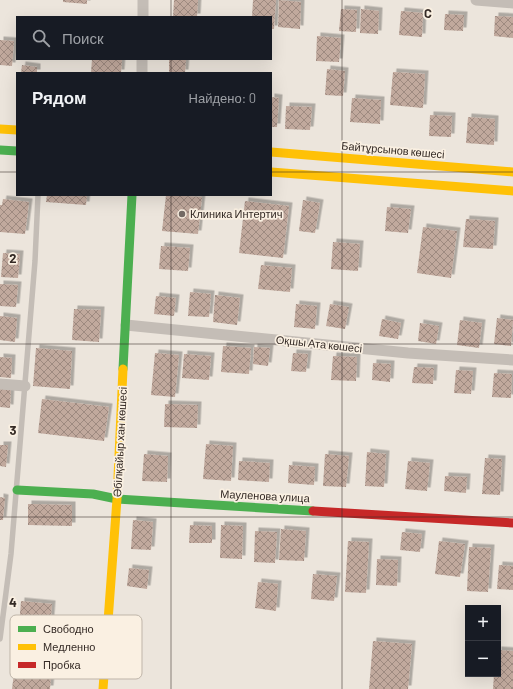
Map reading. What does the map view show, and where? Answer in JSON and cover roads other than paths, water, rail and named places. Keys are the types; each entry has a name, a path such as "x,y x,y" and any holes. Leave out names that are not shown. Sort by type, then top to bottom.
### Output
{"street":[{"path":"143,0 143,16"},
{"path":"476,0 513,3"},
{"path":"142,60 142,72"},
{"path":"0,129 16,130"},
{"path":"0,150 16,151"},
{"name":"Байтұрсынов көшесі","path":"272,152 513,172"},
{"path":"272,172 513,191"},
{"name":"Әбілқайыр хан көшесі","path":"108,615 117,499 132,196"},
{"name":"Оқшы Ата көшесі","path":"126,325 408,353 513,360"},
{"path":"0,384 25,386"},
{"name":"Мауленова улица","path":"16,490 93,494 117,499 513,523"},
{"name":"Әбілқайыр хан көшесі","path":"103,689 104,679"}],"lane":[{"path":"0,639 11,554 35,261 38,196"}],"place":[{"name":"Клиника Интертич","path":"182,214"}]}
